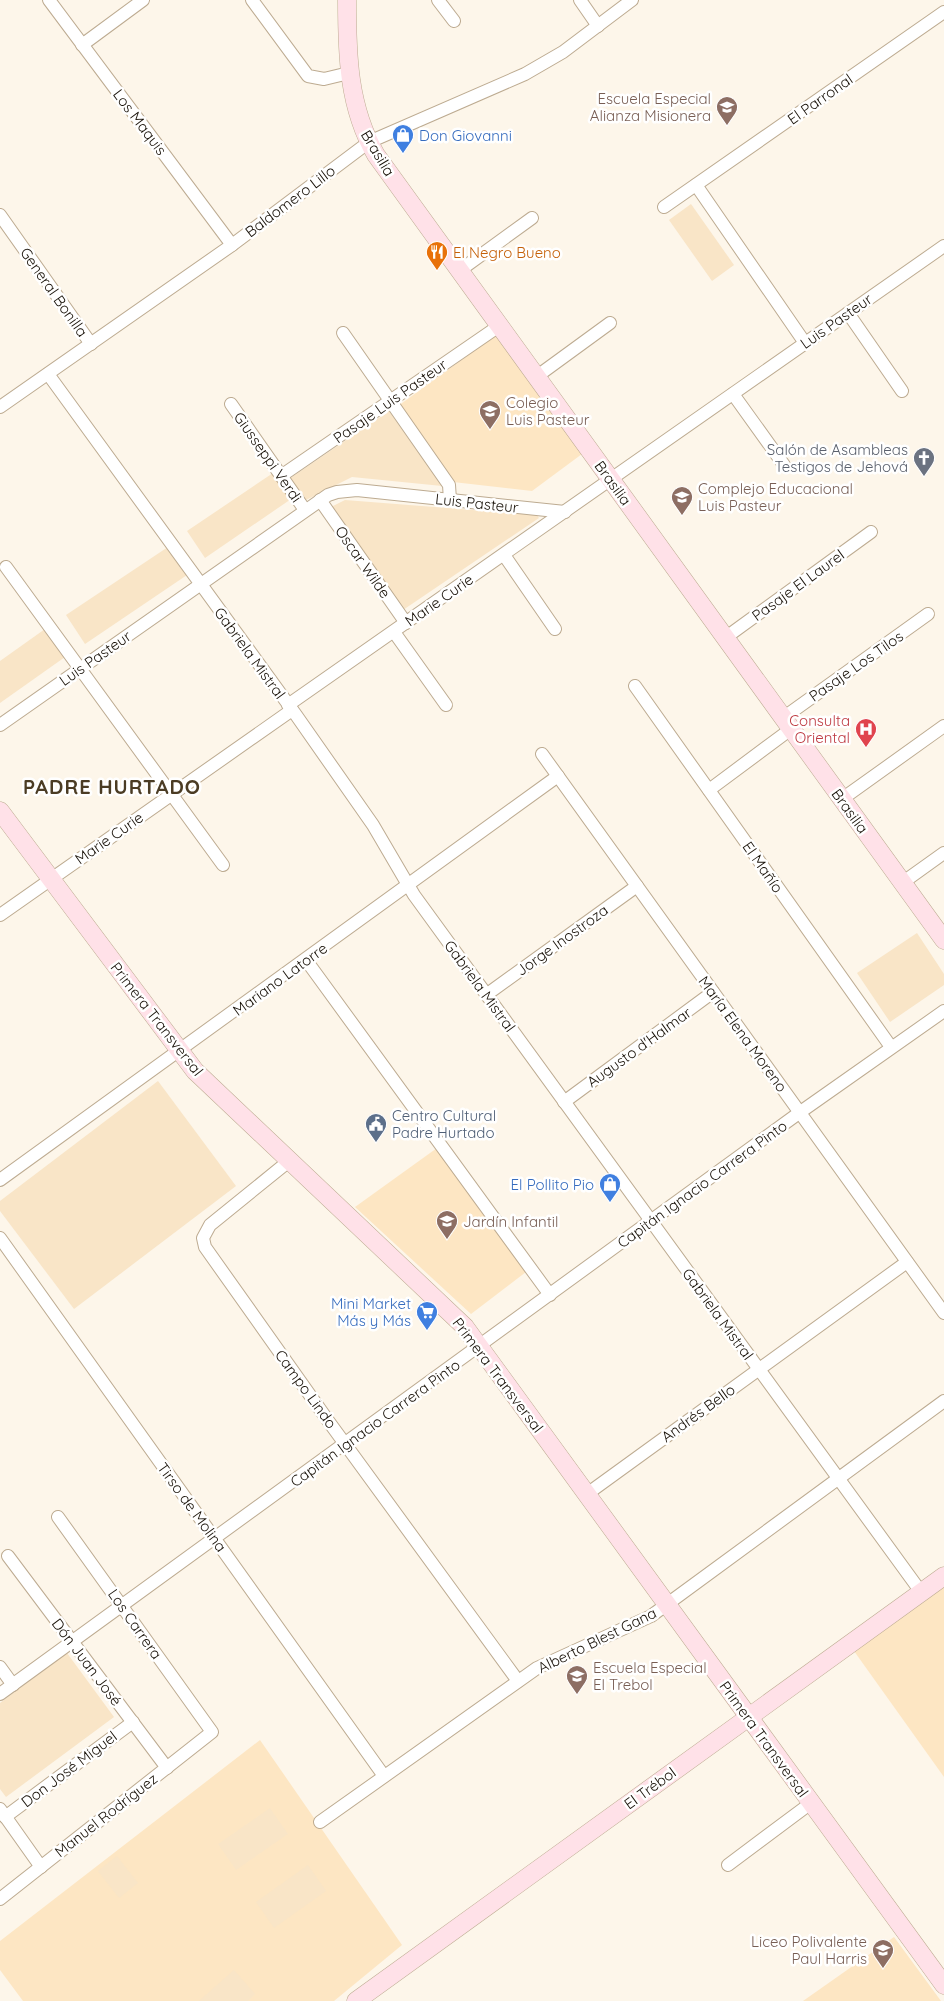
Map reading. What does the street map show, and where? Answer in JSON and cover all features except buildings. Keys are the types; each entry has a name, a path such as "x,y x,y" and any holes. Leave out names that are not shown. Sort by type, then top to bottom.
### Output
{"main road":[{"name":"Brasilia","path":"347,0 349,72 358,117 369,142 459,271 944,940"},
{"name":"Primera Transversal","path":"0,811 179,1051 210,1086 456,1318 480,1346 748,1718 944,1985"},
{"name":"El Trébol","path":"356,2001 944,1576"}],"street":[{"name":"Los Maquis","path":"49,0 232,245"},
{"path":"82,45 143,0"},
{"path":"252,0 308,76 324,79 349,72"},
{"path":"438,0 454,21"},
{"path":"580,0 598,26"},
{"name":"Baldomero Lillo","path":"0,407 232,245 369,142 525,74 563,52 632,0"},
{"name":"El Parronal","path":"664,208 944,12"},
{"path":"696,185 806,343"},
{"name":"General Bonilla","path":"0,215 91,344"},
{"path":"459,271 532,218"},
{"name":"Luis Pasteur","path":"0,725 305,510 337,492 347,490 565,512 944,246"},
{"path":"848,313 902,391"},
{"path":"536,377 610,323"},
{"name":"Pasaje Luis Pasteur","path":"281,476 499,326"},
{"path":"343,333 449,485 450,500"},
{"name":"Gabriela Mistral","path":"48,374 367,817 408,885 486,995 921,1592"},
{"path":"733,394 784,465"},
{"name":"Giusseppi Verdi","path":"231,404 305,510"},
{"name":"Oscar Wilde","path":"320,500 406,623"},
{"name":"Marie Curie","path":"0,915 172,794 406,623 565,512"},
{"name":"Pasaje El Laurel","path":"725,638 871,532"},
{"path":"504,554 556,629"},
{"path":"6,567 223,865"},
{"name":"Pasaje Los Tilos","path":"709,790 787,724 928,614"},
{"path":"394,632 446,705"},
{"name":"El Mañío","path":"635,686 892,1047"},
{"path":"842,799 944,726"},
{"name":"María Elena Moreno","path":"542,754 944,1313"},
{"name":"Mariano Latorre","path":"0,1180 558,776"},
{"path":"902,882 944,853"},
{"name":"Jorge Inostroza","path":"486,995 637,886"},
{"path":"306,960 550,1295"},
{"name":"Augusto d'Halmar","path":"564,1102 713,992"},
{"name":"Capitán Ignacio Carrera Pinto","path":"0,1694 799,1113 944,1011"},
{"name":"Campo Lindo","path":"289,1161 210,1225 205,1233 204,1242 207,1251 518,1681"},
{"name":"Tirso de Molina","path":"0,1238 384,1776"},
{"name":"Andrés Bello","path":"586,1494 907,1262"},
{"name":"Alberto Blest Gana","path":"320,1822 518,1681 548,1662 628,1628 667,1605 944,1401"},
{"name":"Los Carrera","path":"58,1517 212,1732"},
{"name":"Dón Juan José","path":"8,1556 167,1768"},
{"path":"0,1667 13,1685"},
{"name":"Don José Miguel","path":"3,1813 133,1722"},
{"name":"Manuel Rodríguez","path":"0,1899 212,1732"},
{"path":"728,1865 811,1803"},
{"path":"3,1813 41,1867"}],"shaded area":[{"path":"691,204 734,265 712,281 669,220"},
{"name":"Colegio Luis Pasteur","path":"496,335 582,454 532,491 453,482 398,406"},
{"path":"389,411 442,486 352,477 304,501 289,479"},
{"path":"279,469 297,495 205,558 187,531"},
{"path":"345,500 537,515 539,518 403,610 331,507"},
{"path":"168,547 187,575 85,644 66,615"},
{"path":"45,629 65,657 0,703 0,661"},
{"path":"917,933 944,974 944,985 890,1022 857,973"},
{"path":"158,1081 236,1186 74,1309 0,1211 0,1201"},
{"name":"Jardín Infantil","path":"437,1148 526,1272 471,1314 355,1207"},
{"path":"944,1587 944,1777 854,1651"},
{"path":"67,1653 114,1717 6,1797 0,1789 0,1703"},
{"path":"260,1740 402,1945 334,2001 23,2001 0,1970 0,1941"},
{"path":"270,1808 288,1834 236,1870 218,1844"},
{"path":"117,1856 138,1883 119,1898 98,1871"},
{"path":"308,1865 326,1891 274,1928 256,1902"},
{"name":"Liceo Polivalente Paul Harris","path":"894,1937 941,2001 803,2001"},
{"path":"234,1970 255,1994 248,2001 199,2001"}],"place":[{"name":"Escuela Especial Alianza Misionera","path":"727,126"},
{"name":"Don Giovanni","path":"403,154"},
{"name":"El Negro Bueno","path":"437,271"},
{"name":"Colegio Luis Pasteur","path":"490,430"},
{"name":"Salón de Asambleas Testigos de Jehová","path":"924,477"},
{"name":"Complejo Educacional Luis Pasteur","path":"682,516"},
{"name":"Consulta Oriental","path":"866,748"},
{"name":"Centro Cultural Padre Hurtado","path":"376,1143"},
{"name":"El Pollito Pio","path":"610,1203"},
{"name":"Jardín Infantil","path":"447,1240"},
{"name":"Mini Market Más y Más","path":"427,1331"},
{"name":"Escuela Especial El Trebol","path":"577,1695"},
{"name":"Liceo Polivalente Paul Harris","path":"883,1969"}],"district":[{"name":"PADRE HURTADO","path":"112,786"}]}
